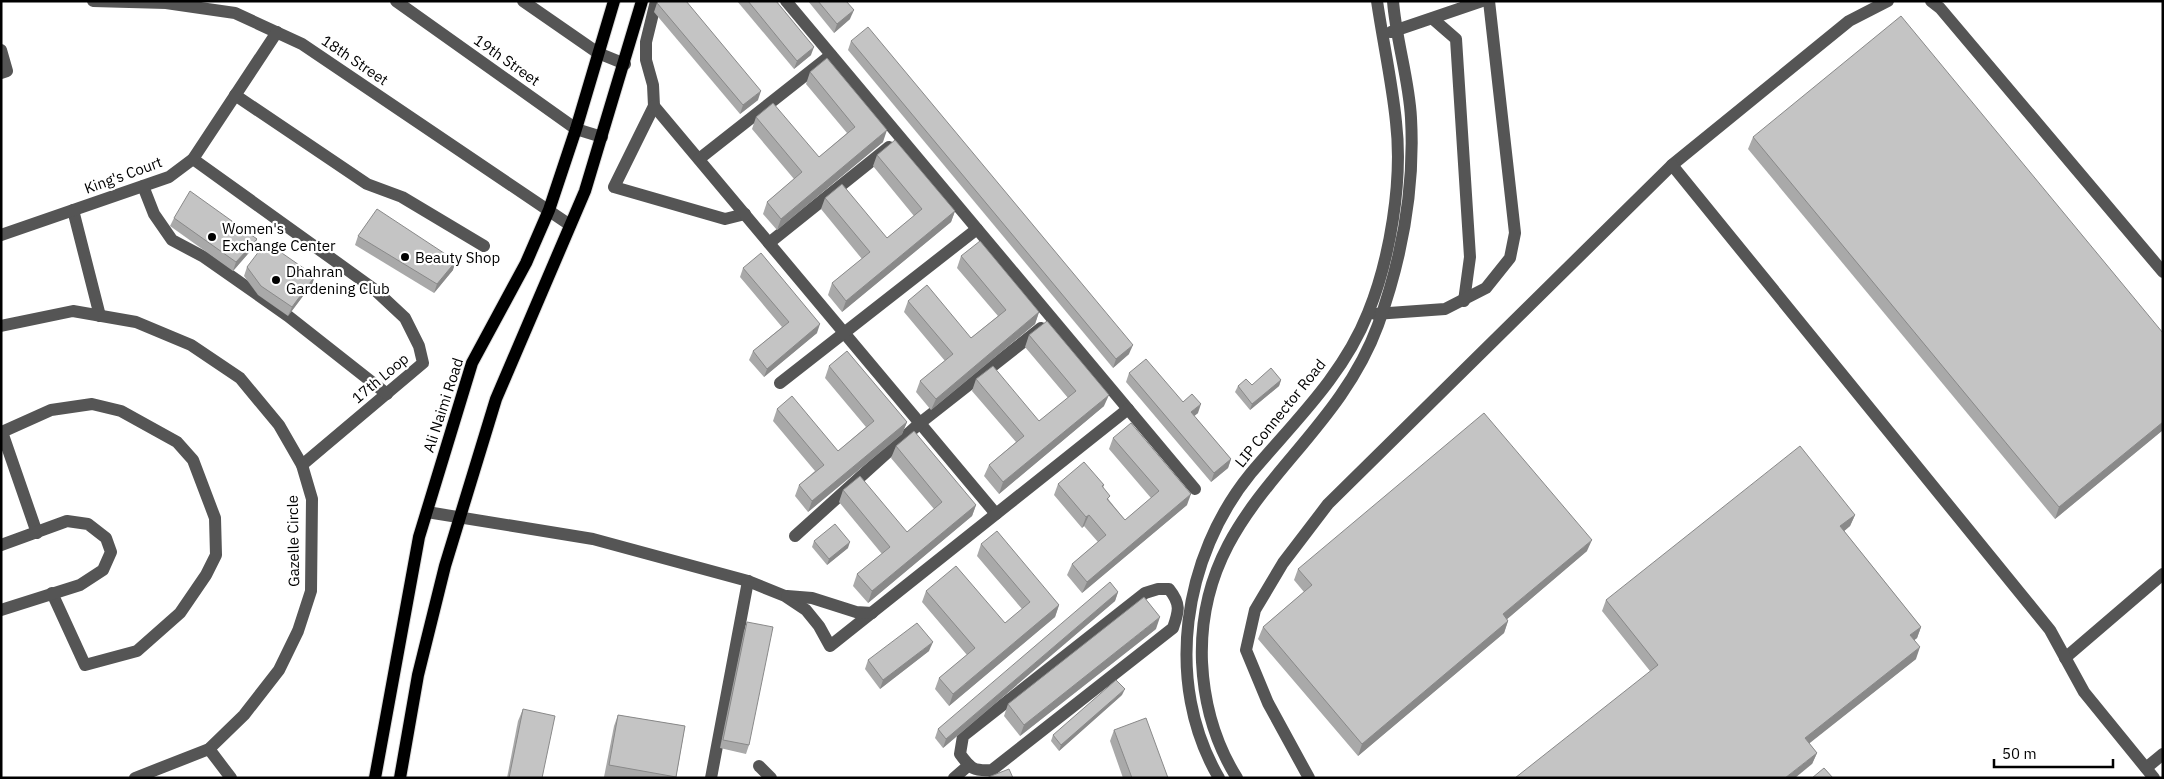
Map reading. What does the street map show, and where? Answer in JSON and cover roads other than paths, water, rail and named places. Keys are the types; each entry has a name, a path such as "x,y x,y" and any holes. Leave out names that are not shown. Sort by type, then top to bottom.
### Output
{"main road":[{"name":"Ali Naimi Road","path":"375,778 419,537 472,363 526,262 549,210 576,129 614,1"},
{"path":"400,778 418,675 445,566 496,399 584,191 625,64 642,1"}],"street":[{"name":"18th Street","path":"93,1 166,3 235,13 277,32 302,44 570,225"},
{"name":"19th Street","path":"396,1 576,129 602,137"},
{"path":"523,1 598,54 625,64"},
{"path":"656,1 646,42 646,60 654,106 614,187 725,218 745,214"},
{"path":"786,1 1195,489"},
{"name":"LIP Connector Road","path":"1219,778 1203,744 1192,712 1186,674 1189,612 1208,544 1226,509 1251,474 1325,388 1351,347 1368,315 1387,252 1394,211 1396,179 1397,125 1377,1"},
{"path":"1237,778 1215,733 1203,678 1202,647 1208,594 1219,561 1232,535 1256,499 1323,420 1342,394 1364,356 1381,314 1404,240 1409,198 1411,117 1393,1"},
{"path":"1382,35 1482,1"},
{"path":"1368,315 1445,309 1464,301 1486,288 1501,272 1510,258 1515,232 1490,1"},
{"path":"1309,778 1268,702 1246,650 1255,610 1278,571 1328,504 1672,165 1849,21 1888,1"},
{"path":"1931,1 1940,8 2163,272"},
{"path":"1433,19 1456,39 1470,257 1464,301"},
{"name":"King's Court","path":"1,235 169,177 193,159 277,32"},
{"path":"1,50 7,70 1,73"},
{"path":"699,159 831,55"},
{"path":"235,95 367,184 402,197 484,246"},
{"path":"654,106 996,514"},
{"path":"769,243 901,138"},
{"name":"17th Loop","path":"193,159 374,289 404,318 419,346 423,363 302,465"},
{"path":"1672,165 2050,630 2084,692 2154,778"},
{"path":"143,186 154,214 172,240 204,257 288,316 386,394"},
{"path":"73,210 100,316"},
{"path":"780,383 977,229"},
{"name":"Gazelle Circle","path":"1,326 73,311 136,322 191,345 240,378 279,425 302,465 312,499 311,592 298,631 279,670 244,715 209,749 134,778"},
{"path":"795,536 920,423 1052,319"},
{"path":"37,533 2,432 51,410 92,404 121,411 177,442 193,460 215,518 216,555 206,575 180,613 137,651 85,665 52,594"},
{"path":"427,512 594,539 748,580 785,596 806,610 819,626 830,646 1128,409"},
{"path":"1,545 37,533 67,520 88,524 106,538 111,552 103,570 80,585 1,610"},
{"path":"2065,658 2163,574"},
{"path":"711,778 748,580"},
{"path":"1158,589 1169,589 1177,599 1178,614 1173,628 992,770 979,771 969,765 960,754 963,736 1145,593 1158,589"},
{"path":"785,596 812,598 856,612 872,613"},
{"path":"1173,628 1186,645"},
{"path":"209,749 231,778"},
{"path":"2146,768 2163,754"},
{"path":"954,778 969,765"},
{"path":"759,766 771,778"}],"place":[{"name":"Women's Exchange Center","path":"212,237"},
{"name":"Beauty Shop","path":"405,257"},
{"name":"Dhahran Gardening Club","path":"276,280"}]}
